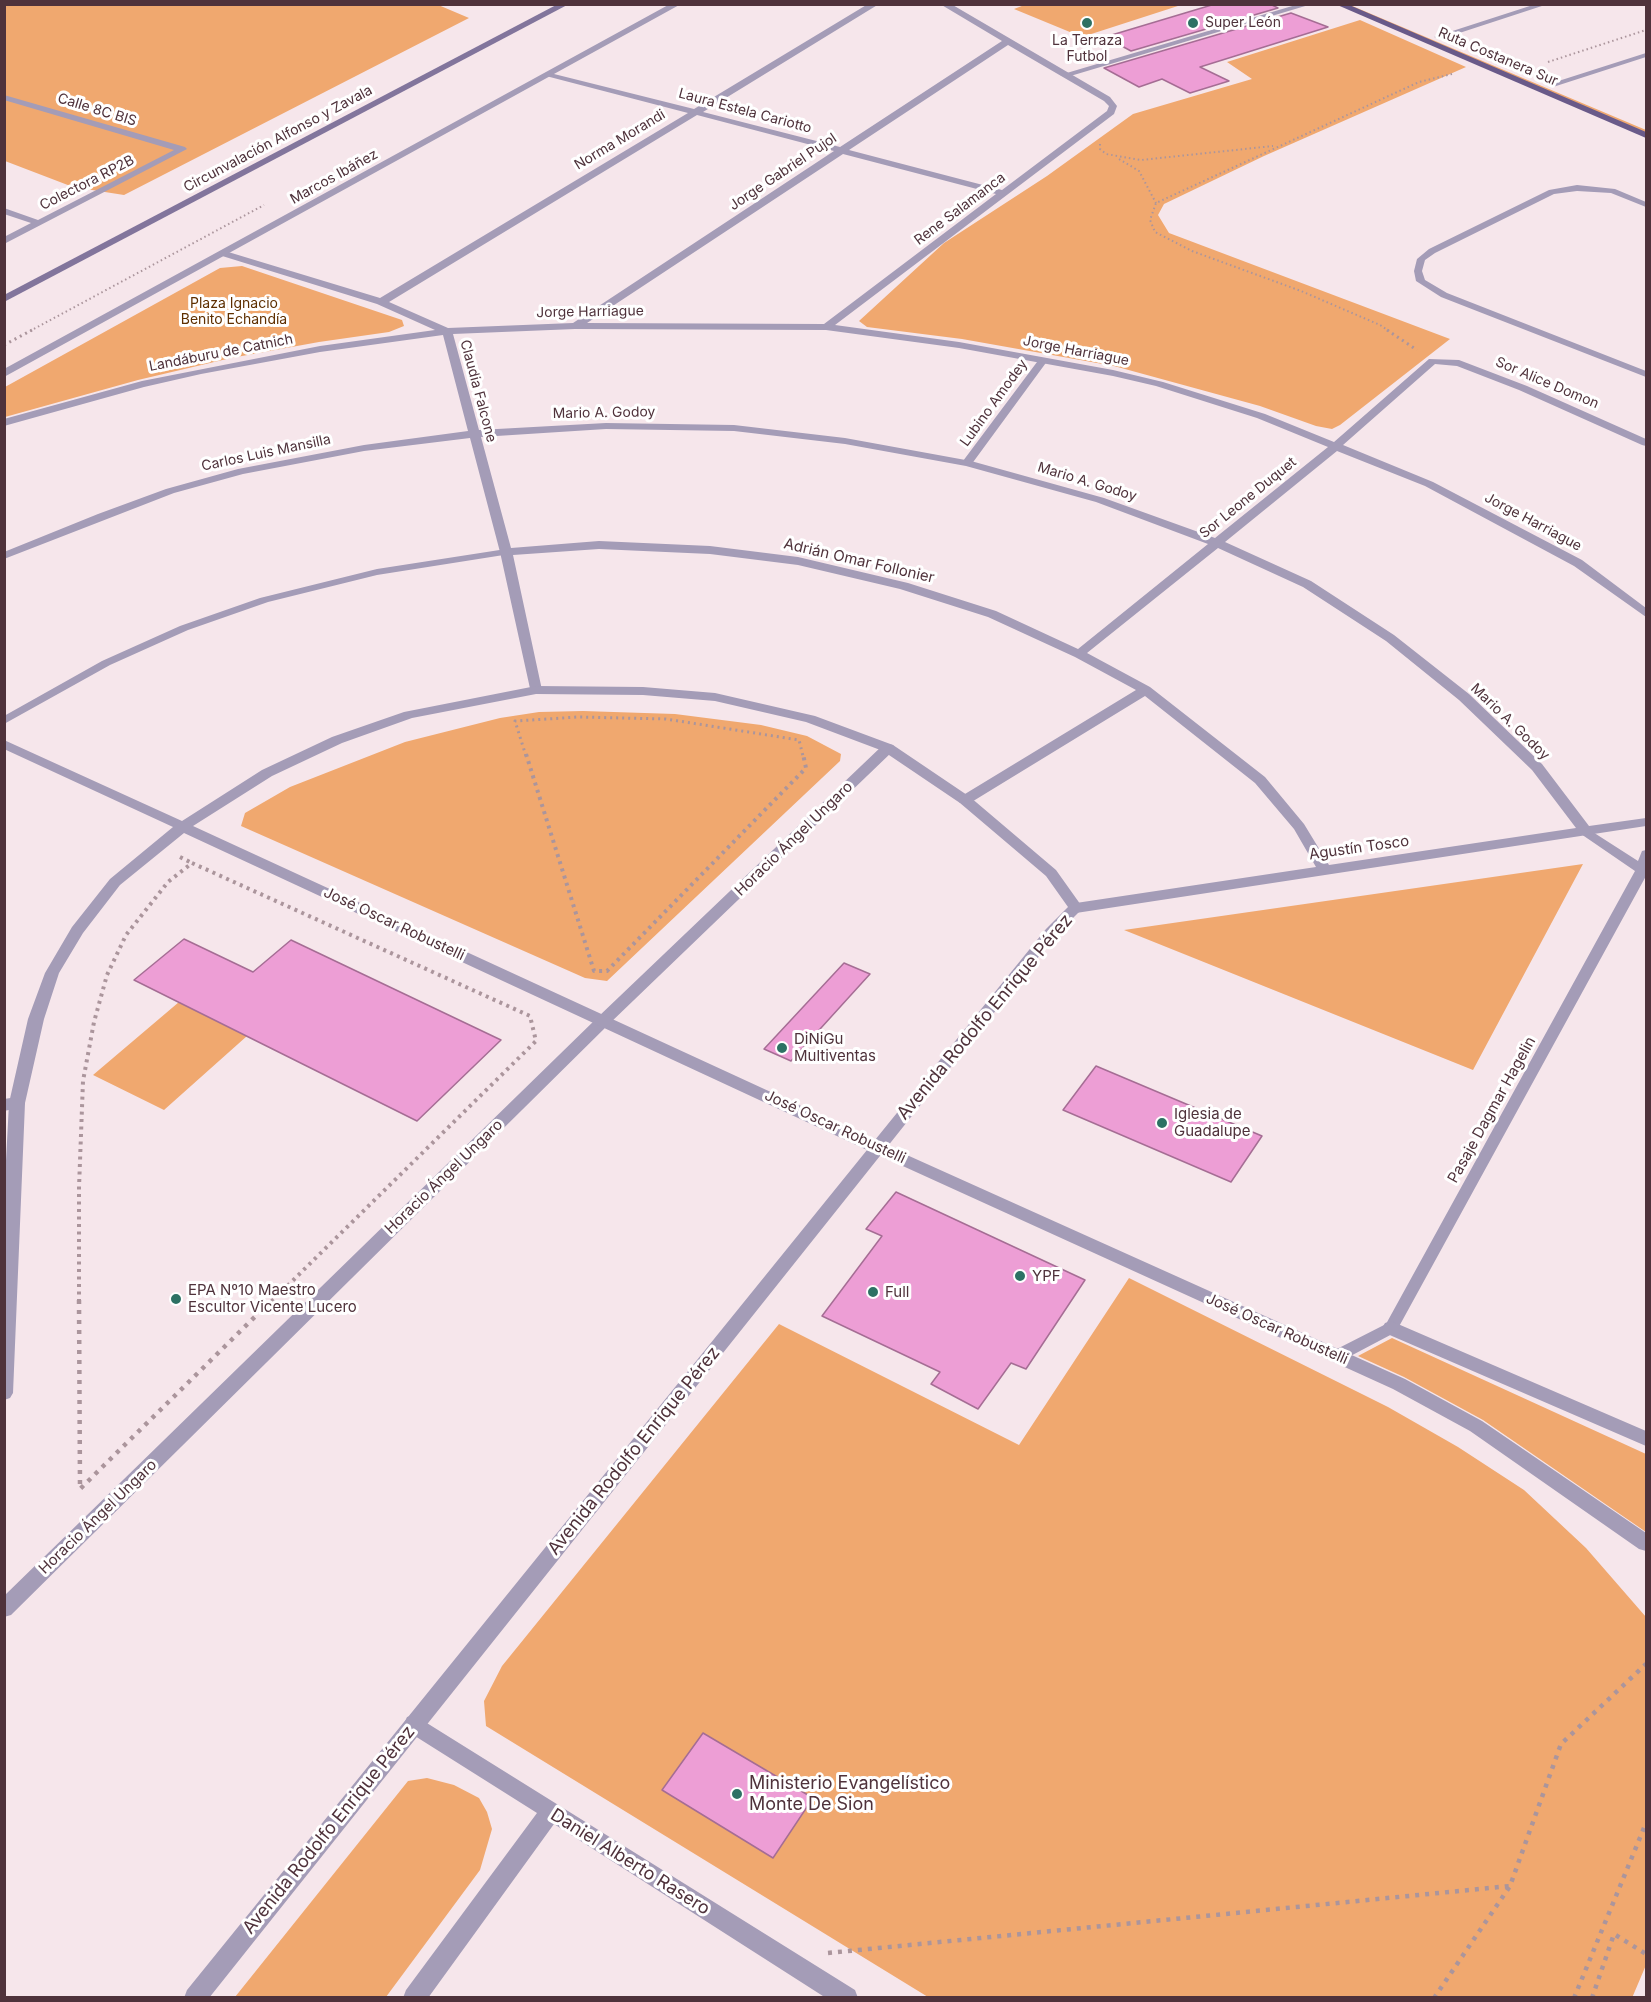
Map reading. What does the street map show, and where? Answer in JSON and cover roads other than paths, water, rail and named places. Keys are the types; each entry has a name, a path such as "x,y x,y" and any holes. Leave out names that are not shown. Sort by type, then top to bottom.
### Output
{"main road":[{"name":"Circunvalación Alfonso y Zavala","path":"4,290 414,72 549,4"},
{"name":"Circunvalación Alfonso y Zavala","path":"4,299 565,4"},
{"name":"Ruta Costanera Sur","path":"1339,4 1647,135"},
{"name":"Ruta Costanera Sur","path":"1361,4 1647,126"}],"street":[{"name":"Marcos Ibáñez","path":"4,374 677,4"},
{"name":"Norma Morandi","path":"381,302 875,4"},
{"path":"944,4 1064,75"},
{"name":"Jorge Gabriel Pujol","path":"575,326 1006,42"},
{"name":"Laura Estela Cariotto","path":"549,74 1003,193"},
{"name":"Rene Salamanca","path":"826,327 1108,115 1113,106 1107,99 1064,75"},
{"name":"Calle 8C BIS","path":"4,97 182,149"},
{"name":"Colectora RP2B","path":"4,241 182,149"},
{"path":"4,211 39,223"},
{"name":"Claudia Falcone","path":"222,253 381,302 447,331 506,552 536,690"},
{"name":"Jorge Harriague","path":"447,331 575,326 826,327 959,345 1159,384 1261,416 1429,484 1568,558 1647,613"},
{"name":"Landáburu de Catnich","path":"4,423 142,384 201,371 320,349 447,331"},
{"name":"Sor Leone Duquet","path":"1079,654 1337,445 1433,361"},
{"name":"Sor Alice Domon","path":"1433,361 1459,363 1480,371 1647,443"},
{"name":"Mario A. Godoy","path":"474,434 606,426 734,428 845,441 967,463 1100,500 1217,543 1306,585 1390,638 1464,697 1537,767 1585,831"},
{"name":"Carlos Luis Mansilla","path":"4,556 171,491 242,471 364,448 474,434"},
{"name":"Adrián Omar Follonier","path":"506,552 599,545 657,546 798,561 904,586 992,614 1079,654 1145,690 1204,734 1260,780 1299,827 1325,870"},
{"path":"4,1393 11,1104 52,973 77,930 115,882 183,826 267,773 337,740 409,716 536,690 643,691 715,697 810,719 888,748 965,800 1051,873 1076,908"},
{"path":"965,800 1145,690"},
{"name":"José Oscar Robustelli","path":"4,744 878,1148 1399,1384 1476,1426 1647,1543"},
{"name":"Horacio Ángel Ungaro","path":"4,1609 603,1021 888,748"},
{"name":"Agustín Tosco","path":"1076,908 1647,822"},
{"name":"Avenida Rodolfo Enrique Pérez","path":"195,1998 1051,932 1076,908"},
{"path":"1391,1328 1647,1439"},
{"name":"Daniel Alberto Rasero","path":"414,1724 847,1998"},
{"path":"414,1998 550,1812"}],"lane":[{"path":"1064,75 1309,4"},
{"path":"1438,37 1545,4"},
{"path":"1550,85 1647,55"},
{"path":"1647,205 1612,191 1577,188 1552,192 1432,251 1421,259 1418,271 1421,280 1444,295 1647,374"},
{"name":"Lubino Amodey","path":"967,463 1043,360"},
{"path":"4,721 106,663 184,628 264,600 377,572 506,552"},
{"path":"1585,831 1644,871"},
{"name":"Pasaje Dagmar Hagelin","path":"1391,1328 1644,871 1647,854"},
{"path":"1337,1356 1391,1328"}],"place":[{"name":"La Terraza Futbol","path":"1087,23"},
{"name":"Super León","path":"1193,23"},
{"name":"DiNiGu Multiventas","path":"782,1048"},
{"name":"Iglesia de Guadalupe","path":"1162,1123"},
{"name":"YPF","path":"1020,1276"},
{"name":"Full","path":"873,1292"},
{"name":"EPA Nº10 Maestro Escultor Vicente Lucero","path":"176,1299"},
{"name":"Ministerio Evangelístico Monte De Sion","path":"737,1794"}],"park label":[{"name":"Plaza Ignacio Benito Echandía","path":"234,312"}]}
